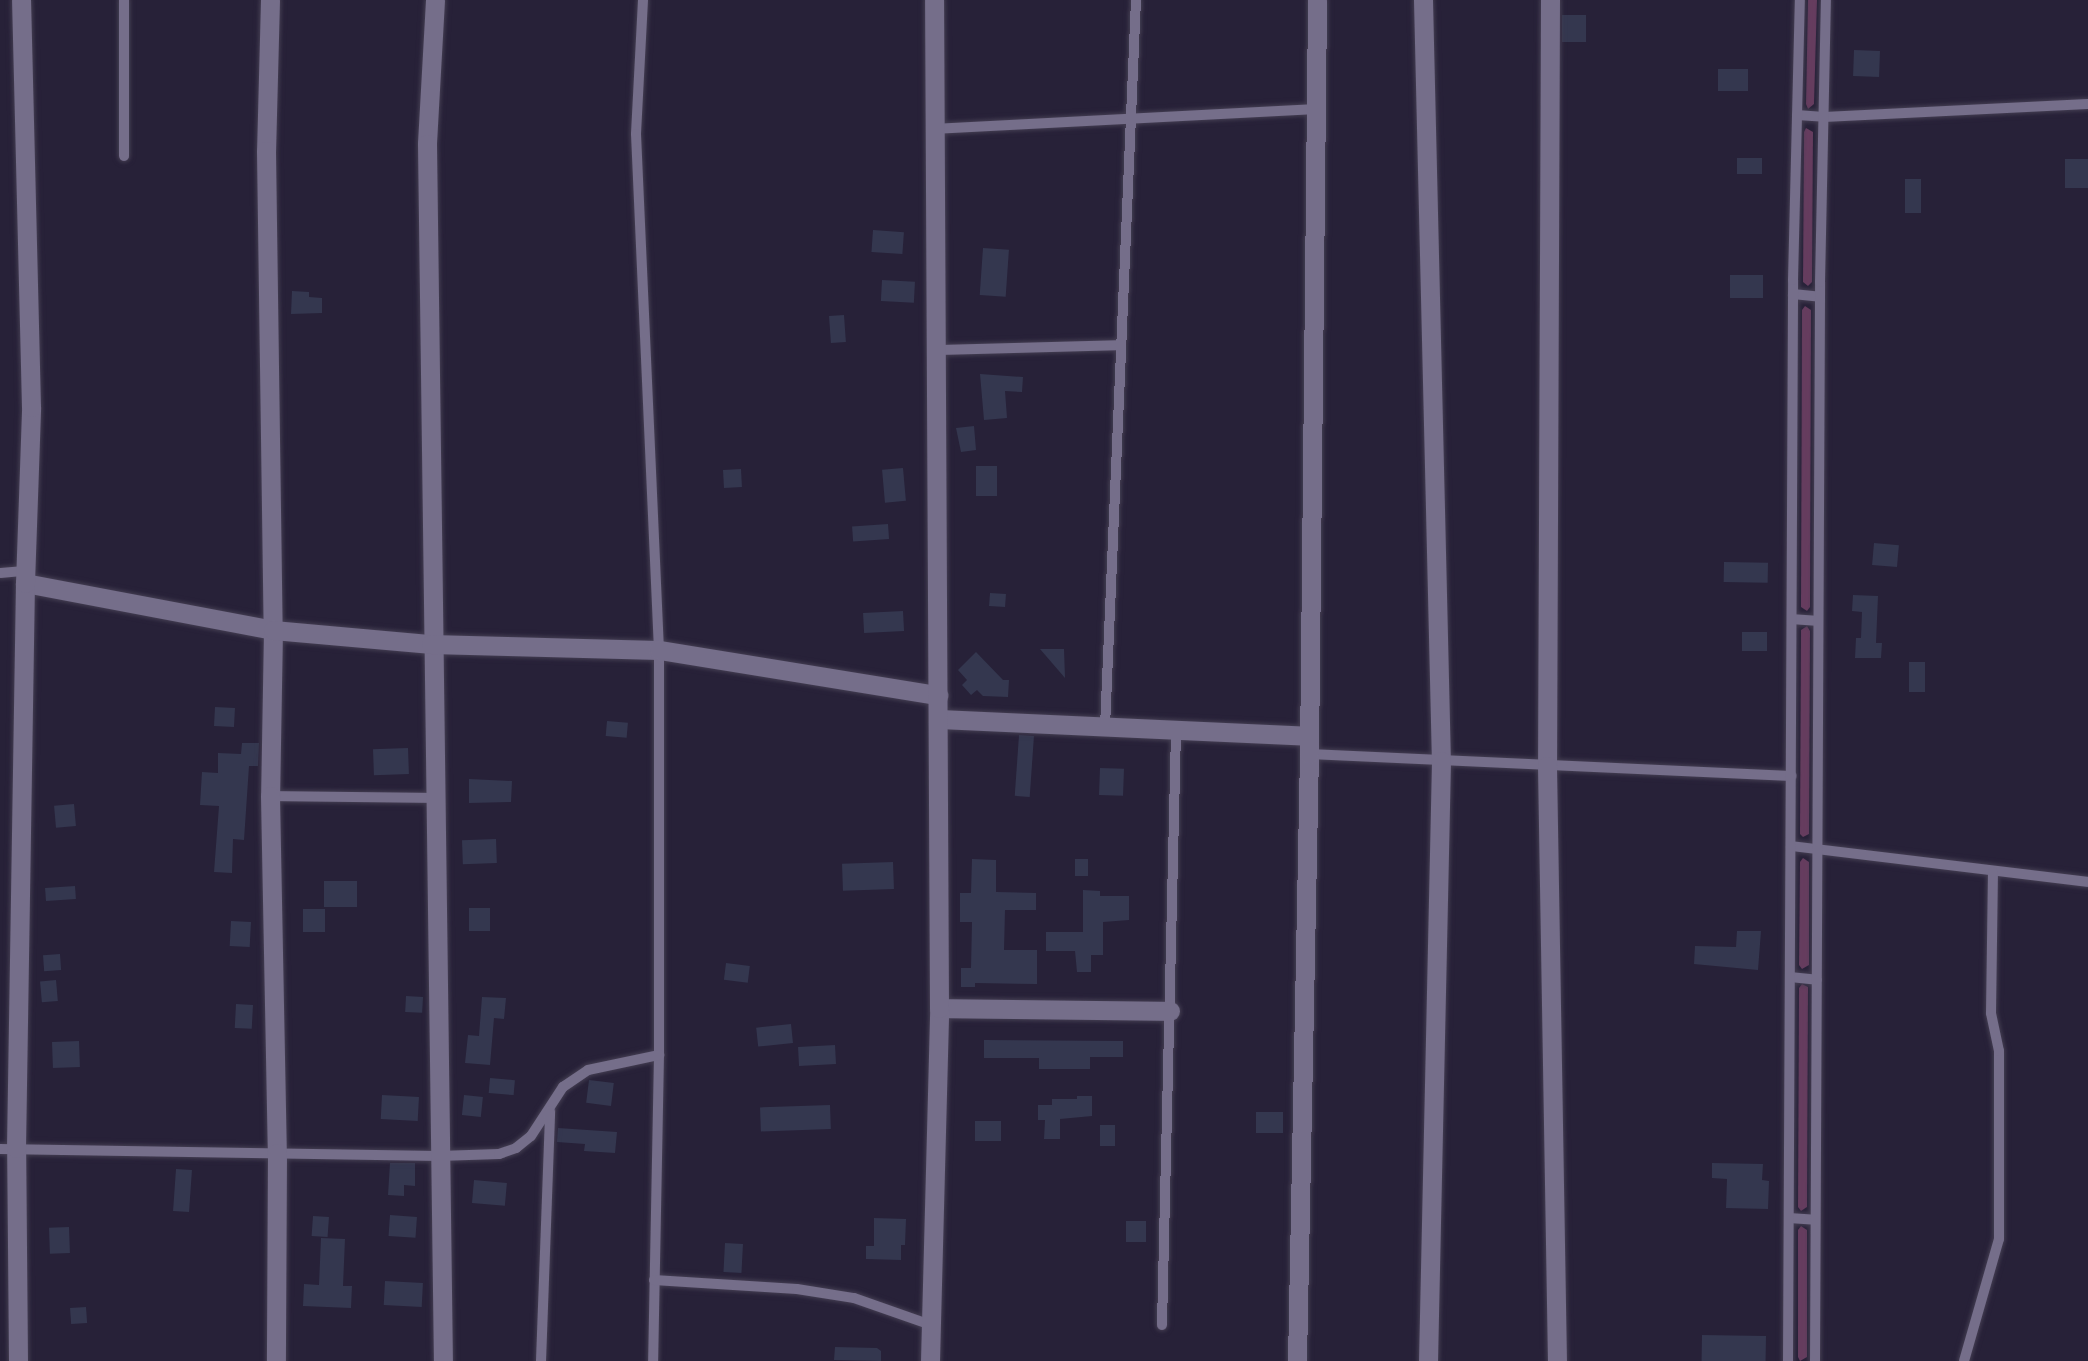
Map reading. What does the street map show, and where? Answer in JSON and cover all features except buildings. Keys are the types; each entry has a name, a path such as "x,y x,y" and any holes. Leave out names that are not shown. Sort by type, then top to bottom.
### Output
{"street":[{"path":"18,1361 8,1149 32,407 21,0"},
{"path":"270,0 266,151 273,631 270,796 277,1153 276,1361"},
{"path":"435,0 427,144 431,644 443,1361"},
{"path":"930,1361 939,1008 933,0"},
{"path":"1297,1361 1309,745 1317,0"},
{"path":"1423,0 1441,761 1428,1361"},
{"path":"1550,0 1547,766 1557,1361"},
{"path":"25,577 273,631 431,644 659,650 939,695"},
{"path":"938,719 1176,730 1309,745"},
{"path":"939,1008 1170,1011"}],"lane":[{"path":"124,0 124,156"},
{"path":"643,0 636,134 659,650 659,1055 653,1361"},
{"path":"1105,727 1136,0"},
{"path":"1788,1361 1793,294 1800,0"},
{"path":"1815,1361 1820,297 1826,0"},
{"path":"1797,115 1824,117 2088,104"},
{"path":"933,129 1316,108"},
{"path":"1793,294 1820,297"},
{"path":"935,350 1121,345"},
{"path":"0,573 25,577"},
{"path":"1792,619 1818,621"},
{"path":"1162,1325 1176,730"},
{"path":"1309,745 1441,761 1791,776"},
{"path":"270,796 435,798"},
{"path":"1791,846 2088,882"},
{"path":"1964,1361 1999,1239 1999,1051 1991,1013 1993,872"},
{"path":"1790,977 1817,979"},
{"path":"8,1149 439,1156 499,1154 516,1148 531,1136 550,1111 563,1087 588,1070 659,1055"},
{"path":"541,1361 550,1111"},
{"path":"1789,1218 1815,1220"},
{"path":"654,1280 820,1292 854,1298 931,1325"}],"shaded area":[{"path":"1808,0 1817,0 1814,104 1808,109 1806,104"},
{"path":"1806,128 1813,132 1812,282 1808,286 1803,282"},
{"path":"1805,306 1811,310 1810,607 1807,611 1801,607 1802,310"},
{"path":"1807,626 1810,631 1809,834 1803,837 1800,834 1801,630"},
{"path":"1803,858 1809,862 1809,965 1802,969 1799,965 1800,862"},
{"path":"1802,984 1808,987 1807,1207 1801,1211 1798,1207 1799,988"},
{"path":"1801,1226 1807,1230 1807,1357 1800,1361 1798,1230"}]}
